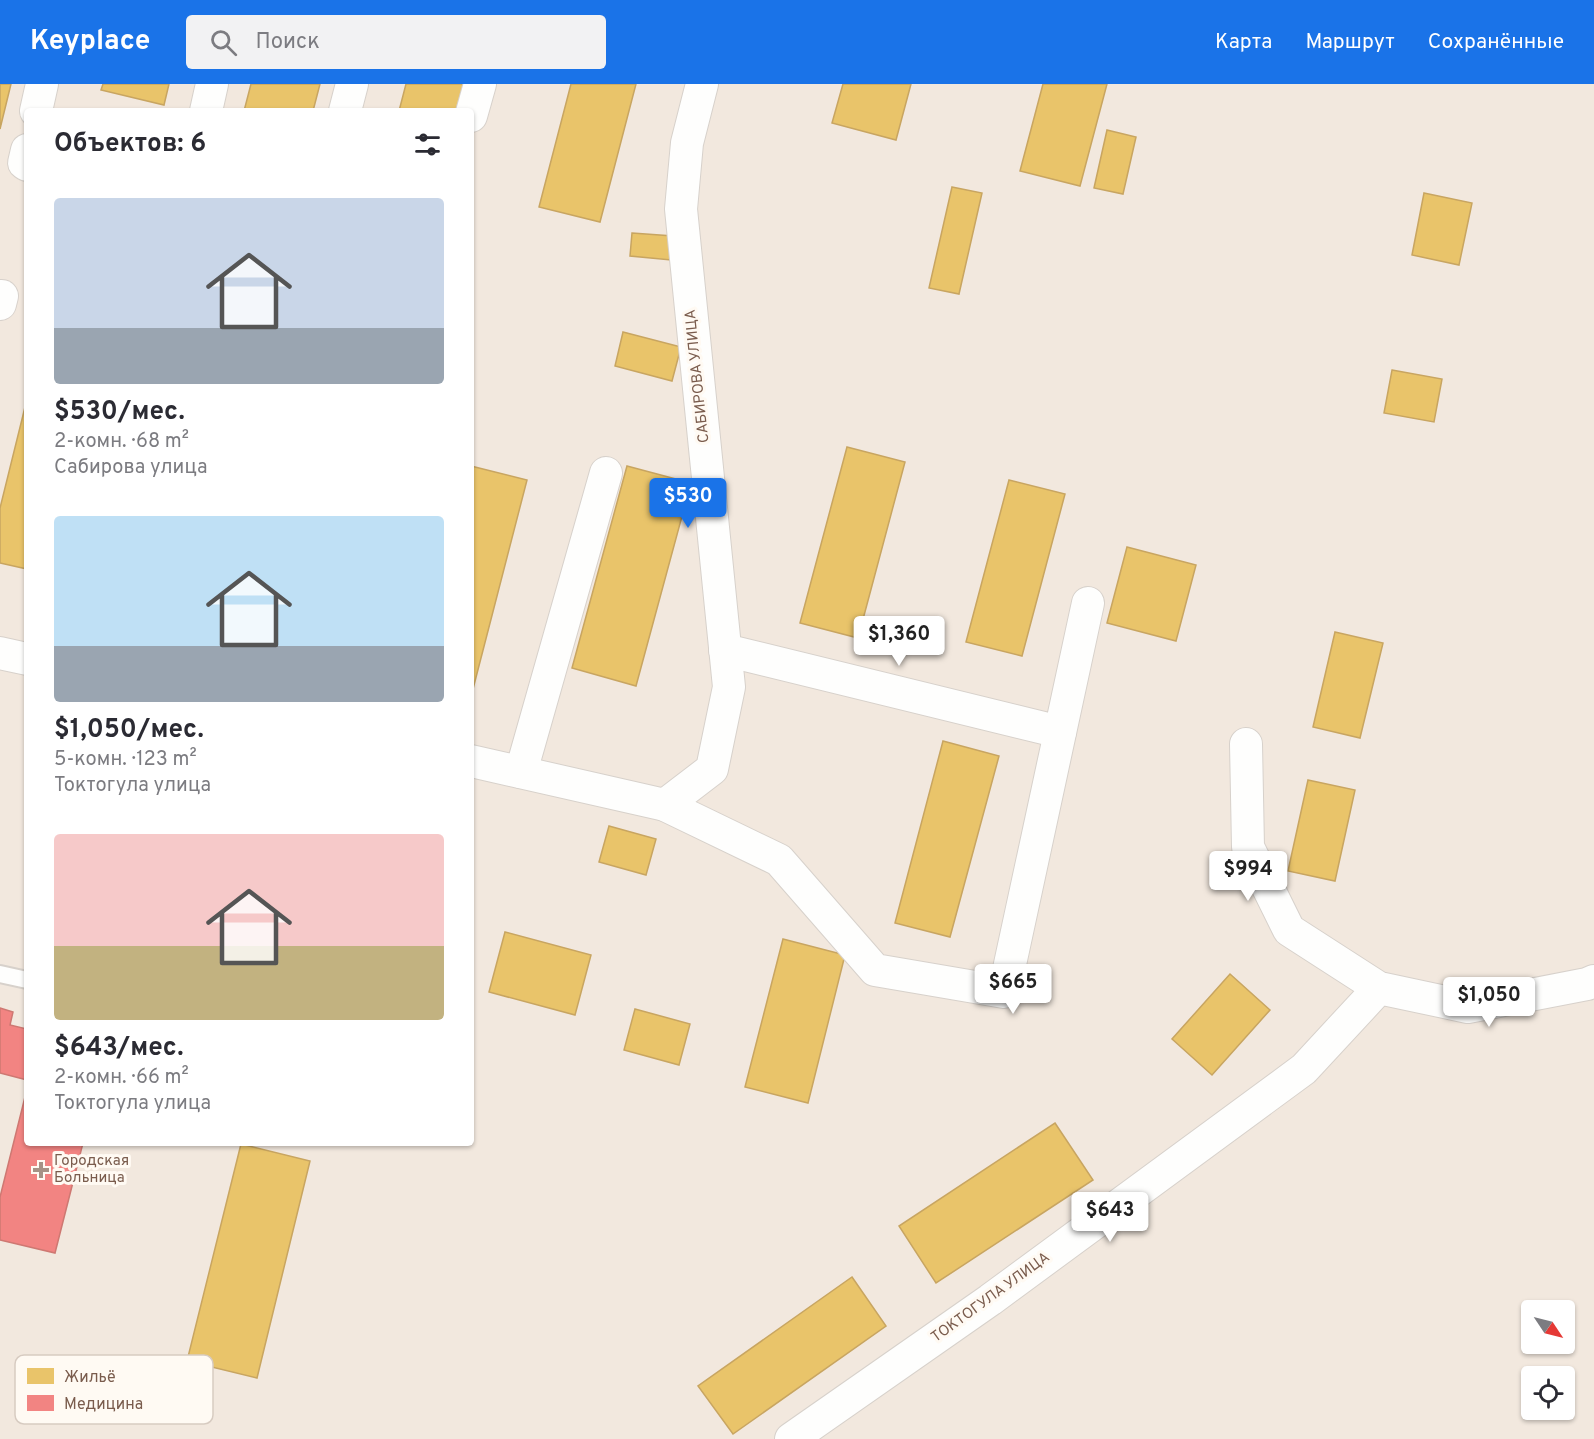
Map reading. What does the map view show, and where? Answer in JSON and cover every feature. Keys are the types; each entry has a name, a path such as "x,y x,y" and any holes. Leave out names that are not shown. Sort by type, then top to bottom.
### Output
{"street":[{"path":"37,108 42,84"},
{"path":"207,108 212,84"},
{"path":"346,108 352,84"},
{"path":"473,108 480,84"},
{"name":"САБИРОВА УЛИЦА","path":"665,805 712,769 729,687 681,209 687,143 702,84"},
{"path":"521,772 606,473"},
{"path":"474,762 665,805 779,860 875,970 1004,992 1088,603"},
{"path":"725,650 1060,732"},
{"path":"0,652 24,658"},
{"path":"1246,744 1248,847 1289,930 1379,988 1468,1007 1594,981"},
{"name":"ТОКТОГУЛА УЛИЦА","path":"790,1439 990,1300 1304,1069 1379,988"}],"lane":[{"path":"0,974 24,979"}],"shaded area":[{"path":"0,84 1594,84 1594,1439 0,1439"}],"building: Жильё":[{"path":"0,84 11,84 0,129"},
{"path":"103,84 169,84 164,105 101,90"},
{"path":"251,84 320,84 314,108 245,108"},
{"path":"406,84 470,84 464,108 400,108"},
{"path":"571,84 636,84 600,222 539,207"},
{"path":"843,84 911,84 896,140 832,123"},
{"path":"1043,84 1107,84 1080,186 1020,171"},
{"path":"1107,130 1136,137 1123,194 1094,188"},
{"path":"952,187 982,193 959,294 929,288"},
{"path":"1424,193 1472,203 1459,265 1412,255"},
{"path":"632,233 673,236 671,260 630,256"},
{"path":"623,332 681,347 672,381 615,366"},
{"path":"1392,370 1442,379 1434,422 1384,413"},
{"path":"24,411 24,568 0,563 0,508"},
{"path":"847,447 905,462 858,638 800,623"},
{"path":"627,466 691,483 636,686 572,668"},
{"path":"474,467 527,480 474,685"},
{"path":"1009,480 1065,494 1022,656 966,642"},
{"path":"1127,547 1196,565 1176,641 1107,623"},
{"path":"1335,632 1383,643 1360,738 1313,727"},
{"path":"943,741 999,756 950,937 895,923"},
{"path":"1308,780 1355,790 1335,881 1288,871"},
{"path":"609,826 656,839 646,875 599,862"},
{"path":"505,932 591,955 575,1015 489,992"},
{"path":"783,939 845,955 808,1103 745,1087"},
{"path":"1230,974 1270,1010 1212,1075 1172,1039"},
{"path":"635,1009 690,1024 679,1065 624,1050"},
{"path":"1055,1123 1093,1180 936,1283 899,1226"},
{"path":"241,1146 249,1146 310,1161 257,1378 213,1367 213,1355 188,1355"},
{"path":"852,1277 886,1326 733,1434 698,1386"}],"building: Медицина":[{"path":"0,1008 13,1012 10,1025 24,1028 24,1079 0,1073"},
{"name":"Городская Больница","path":"24,1101 24,1146 82,1146 55,1253 0,1240 0,1197"}],"place":[{"name":"Городская Больница","path":"41,1170"}]}
